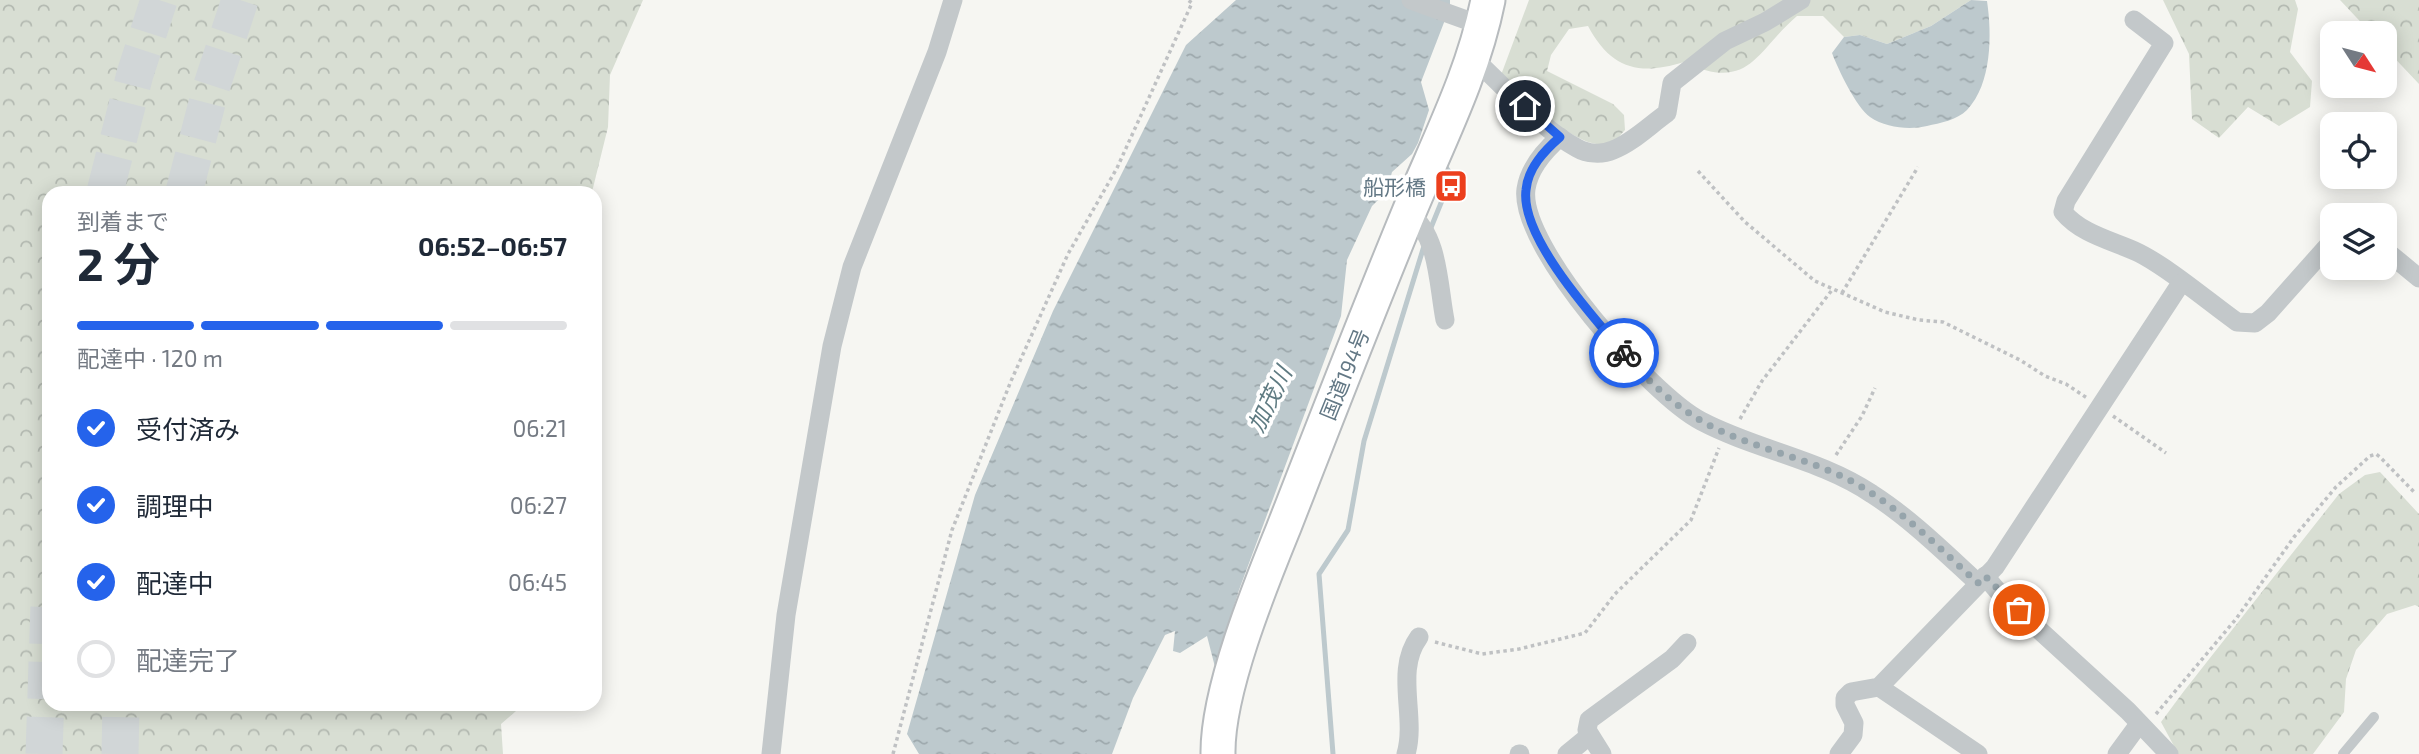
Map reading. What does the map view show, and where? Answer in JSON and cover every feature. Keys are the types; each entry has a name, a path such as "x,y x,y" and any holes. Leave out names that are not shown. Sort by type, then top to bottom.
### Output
{"highway":[{"name":"国道194号","path":"1219,754 1218,740 1232,678 1258,592 1409,213 1474,59 1479,15"}],"street":[{"path":"771,754 786,615 832,346 852,267 937,52 953,0"},
{"path":"1411,0 1479,15"},
{"path":"1474,59 1560,137 1591,154 1614,150 1667,113 1672,83 1726,41 1801,0"},
{"path":"2134,20 2164,43 2066,201 2063,212 2069,219 2112,245 2139,253 2238,322 2255,323 2295,285 2320,255"},
{"path":"1560,137 1546,149 1530,173 1525,191 1536,231 1553,262 1636,367 1661,391 1700,421 1827,469 1872,494 1902,515 2036,625 2169,754"},
{"path":"1409,213 1423,224 1430,239 1445,320"},
{"path":"2397,260 2419,278"},
{"path":"1839,754 1853,735 1854,723 1845,705 1846,698 1851,692 1879,687 1995,567 2181,283"},
{"path":"1406,754 1410,739 1406,704 1408,664 1412,647 1419,637"},
{"path":"1602,754 1589,736 1589,720 1671,659 1687,643"},
{"path":"1879,687 1978,754"},
{"path":"2117,754 2142,727"},
{"path":"1567,754 1589,736"}],"lane":[{"path":"2343,754 2374,717"}],"path":[{"path":"894,754 952,530 1016,368 1068,254 1117,168 1192,3 1188,0"},
{"path":"1842,293 1918,167"},
{"path":"1698,171 1745,222 1815,281 1885,312 1919,320 1943,322 2020,360 2045,376 2066,384 2166,453"},
{"path":"1419,637 1482,654 1519,649 1585,634 1615,594 1690,520 1743,410 1832,290"},
{"path":"1827,469 1862,416 1875,388"},
{"path":"2142,727 2235,619 2294,537 2336,487 2370,456 2376,454 2380,457 2414,492"}],"green space":[{"path":"0,0 643,0 610,75 608,127 593,186 42,186 42,711 516,711 501,724 503,754 0,754"},
{"path":"1529,0 1971,0 1931,26 1887,44 1860,35 1844,37 1823,16 1797,16 1750,64 1724,73 1684,62 1653,68 1628,65 1606,52 1588,26 1569,29 1551,55 1547,71 1613,104 1624,115 1625,130 1613,142 1600,144 1586,141 1554,122 1501,75"},
{"path":"2163,0 2295,0 2298,9 2290,52 2312,81 2310,107 2279,126 2248,107 2219,138 2192,119 2189,54"},
{"path":"2340,0 2419,0 2419,84 2398,62 2398,21 2360,21"},
{"path":"2380,472 2419,514 2419,607 2415,605 2387,614 2356,650 2346,679 2344,712 2313,754 2169,754 2174,746 2161,722 2184,691 2339,494 2365,475"}],"water":[{"name":"加茂川","path":"1236,0 1450,0 1450,7 1421,82 1429,110 1418,143 1412,154 1392,172 1387,191 1372,206 1347,260 1341,316 1239,590 1215,667 1207,636 1180,653 1173,651 1175,631 1165,635 1133,698 1112,754 919,754 907,734 975,495 1053,311 1186,45"},
{"path":"1971,0 1987,1 1989,43 1986,73 1967,110 1948,121 1913,128 1891,126 1870,117 1853,97 1832,53 1844,37 1860,35 1887,44 1931,26"}],"waterway":[{"path":"1430,230 1452,176 1443,163"},
{"path":"1333,754 1319,574 1348,530 1364,441 1424,246"}],"tunnel":[{"path":"107,186 135,74 159,0"},
{"path":"186,186 211,88 240,0"},
{"path":"44,754 45,711"},
{"path":"120,754 121,711"}],"way so far":[{"path":"1624,353 1661,391 1700,421 1827,469 1872,494 1902,515 1978,583 1985,576 2001,595 2019,610"}],"place":[{"name":"船形橋","path":"1451,186"}],"route":[{"path":"1525,106 1560,137 1546,149 1530,173 1525,191 1536,231 1572,290 1624,353"}]}
